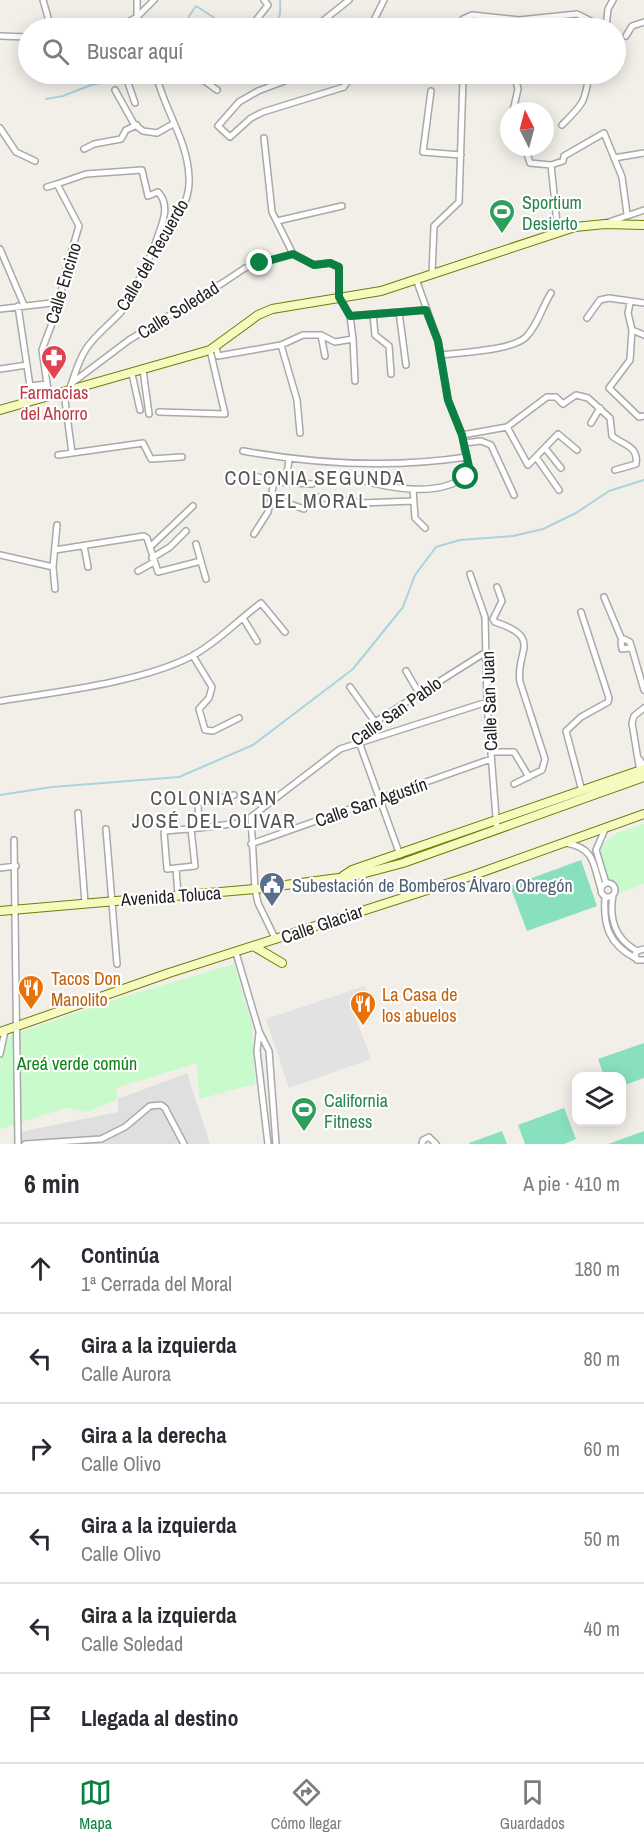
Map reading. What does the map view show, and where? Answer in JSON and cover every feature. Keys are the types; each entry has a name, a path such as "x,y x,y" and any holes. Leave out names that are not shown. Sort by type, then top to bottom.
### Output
{"street":[{"path":"43,0 48,18"},
{"path":"137,0 137,17"},
{"path":"137,17 154,0"},
{"path":"327,18 350,0"},
{"path":"375,18 384,0"},
{"path":"607,18 612,0"},
{"path":"256,18 266,3"},
{"path":"538,18 577,14 585,18"},
{"path":"465,18 472,15 500,18"},
{"path":"626,36 632,26 644,22"},
{"path":"0,36 18,37"},
{"path":"128,84 135,102"},
{"name":"Calle del Recuerdo","path":"68,389 86,348 121,312 132,295 152,253 179,215 188,196 188,163 183,142 161,97 158,84"},
{"path":"209,84 217,90"},
{"path":"277,84 258,91 240,102 218,126 230,136 251,118 263,112 342,88 345,84"},
{"path":"432,274 434,226 459,202 463,84"},
{"path":"515,102 517,84"},
{"path":"562,125 585,100 588,84"},
{"path":"115,90 137,125 143,130 157,134 173,124"},
{"path":"431,91 423,152 461,155"},
{"path":"84,149 94,144 121,139 126,130 137,125"},
{"path":"0,128 16,152 35,161"},
{"path":"528,156 530,163 551,165 563,161 564,156 604,133 622,177 627,214"},
{"path":"264,138 270,199 277,221 293,254 314,265 330,263 339,267 339,297 350,316 355,381"},
{"path":"614,158 644,153"},
{"path":"551,165 558,232"},
{"path":"47,187 86,174 142,170 148,196 158,192 165,204 152,253"},
{"name":"Calle Encino","path":"49,397 42,350 60,302 63,280 79,226 57,184"},
{"path":"277,221 342,206"},
{"path":"605,224 627,214 644,210"},
{"path":"0,410 213,349 258,315 272,309 381,291 558,232 605,224 644,225"},
{"path":"0,249 21,306 30,386 47,384"},
{"name":"Calle Soledad","path":"68,389 129,340 224,282 236,272 293,254"},
{"path":"356,478 377,484 413,489 445,485 466,477 470,471 462,435 448,400 441,355 416,279"},
{"path":"441,355 490,348 524,338 534,326 551,293"},
{"path":"587,318 600,300 615,299 630,303 644,303"},
{"path":"0,309 60,302"},
{"path":"630,303 628,313 632,330 630,360 609,388 639,417 644,416"},
{"path":"350,316 426,310"},
{"path":"399,312 406,365"},
{"path":"373,314 375,335 389,346 391,374"},
{"path":"632,330 643,335"},
{"path":"213,349 218,356 281,345 294,338 312,335 321,335 335,342"},
{"path":"312,335 315,343"},
{"path":"321,335 325,356"},
{"path":"323,346 353,339"},
{"path":"281,345 297,400 300,433"},
{"path":"159,412 225,414 213,349"},
{"path":"0,369 27,365"},
{"path":"143,370 149,414"},
{"path":"132,374 140,410"},
{"path":"68,389 72,453"},
{"path":"462,435 507,427 552,396 563,404 576,395 585,396 611,421 612,436 629,445 637,458 633,467 615,470"},
{"path":"591,423 600,408"},
{"path":"507,427 527,465 559,434 577,450"},
{"path":"464,443 481,441 491,445 514,495"},
{"path":"58,455 143,443 151,459 183,457"},
{"path":"544,448 561,468"},
{"path":"243,451 289,459 411,461 467,457"},
{"path":"536,457 559,490"},
{"path":"286,483 289,459"},
{"path":"255,476 274,482 312,484"},
{"path":"254,534 268,512 273,498 274,482"},
{"path":"413,489 417,522 425,528"},
{"path":"317,497 361,503 413,501"},
{"path":"273,498 304,509"},
{"path":"150,546 193,506"},
{"path":"55,589 53,567 57,525"},
{"path":"138,571 170,547 186,531"},
{"path":"55,550 144,536 150,546 159,573 201,561"},
{"path":"196,544 206,579"},
{"path":"84,546 88,567"},
{"path":"0,555 53,567"},
{"name":"Calle San Juan","path":"470,574 483,606 496,826"},
{"path":"497,587 502,601 493,619 495,622 513,628 523,642 525,654 519,675 520,682 545,759 542,770 514,784"},
{"path":"604,597 622,640 628,640 644,690"},
{"path":"0,701 148,673 193,656 261,603 285,632"},
{"path":"581,612 609,698 581,717 566,731 582,791"},
{"path":"243,618 257,640"},
{"name":"Calle San Pablo","path":"276,940 258,903 255,889 250,820 253,815 329,757 359,741 359,736 375,722 486,652"},
{"path":"193,656 212,687 209,698 199,709 205,730 213,731 239,718"},
{"path":"406,670 419,693"},
{"path":"350,687 375,722"},
{"path":"400,855 359,741 487,702"},
{"path":"643,772 638,758 632,719 644,708"},
{"path":"490,752 514,752 529,777"},
{"name":"Calle San Agustín","path":"251,843 491,759"},
{"name":"Avenida Toluca","path":"0,910 255,889 342,877 396,865 582,791 643,772"},
{"name":"Avenida Toluca","path":"342,877 352,870 496,826 643,772"},
{"path":"199,828 198,803 234,795"},
{"path":"78,813 85,903"},
{"name":"Calle Glaciar","path":"2,1032 474,875 607,825 644,814"},
{"path":"191,829 195,866 166,867 163,834 165,831 239,823"},
{"path":"606,883 596,850 607,825"},
{"path":"106,829 117,964"},
{"path":"14,840 18,1144"},
{"path":"562,843 587,850 605,897 604,914 613,943 641,961 642,949 623,943 618,934 612,912 613,885 606,883"},
{"path":"0,868 16,866"},
{"path":"176,868 178,895"},
{"path":"601,888 606,883"},
{"path":"605,897 613,895"},
{"path":"255,947 282,963"},
{"path":"236,953 259,1031 269,1051 276,1144"},
{"path":"259,1031 257,1051 268,1144"},
{"path":"0,1054 2,1032"},
{"path":"260,1072 272,1071"},
{"path":"25,1144 101,1142 125,1127 150,1106 160,1104 165,1108 184,1144"},
{"path":"420,1144 429,1137 436,1144"}],"shaded area":[{"path":"365,986 372,1005 354,1013 371,1059 289,1088 266,1019"},
{"path":"187,1073 210,1144 14,1144 15,1133 118,1112 118,1099"}],"green space":[{"path":"644,824 644,884 619,893 613,880 608,880 599,852 600,846 617,833"},
{"path":"581,860 597,906 527,931 510,886"},
{"name":"Areá verde común","path":"234,964 252,1025 255,1084 199,1099 197,1063 116,1088 118,1099 88,1112 66,1108 0,1129 0,1039 120,998"},
{"path":"644,1043 644,1078 626,1085 626,1072 603,1072 598,1059"},
{"path":"564,1108 576,1139 564,1144 525,1144 518,1125"},
{"path":"502,1131 507,1144 469,1143"},
{"path":"644,1131 644,1144 608,1144"}],"waterway":[{"path":"278,18 280,0"},
{"path":"189,18 196,6 215,18"},
{"path":"46,99 63,96 96,84"},
{"path":"0,795 52,787 179,777 253,745 353,669 403,607 415,575 436,547 460,540 513,536 543,529 576,513 609,491 644,480"}],"place":[{"name":"Sportium Desierto","path":"502,235"},
{"name":"Farmacias del Ahorro","path":"54,381"},
{"name":"Subestación de Bomberos Álvaro Obregón","path":"272,908"},
{"name":"Tacos Don Manolito","path":"31,1011"},
{"name":"La Casa de los abuelos","path":"363,1027"},
{"name":"California Fitness","path":"304,1133"}],"district":[{"name":"COLONIA SEGUNDA DEL MORAL","path":"315,488"},
{"name":"COLONIA SAN JOSÉ DEL OLIVAR","path":"214,808"}],"route":[{"path":"260,263 293,254 314,265 335,264 339,267 339,297 350,316 426,310 438,341 450,407 462,435 470,471 466,477"}]}
